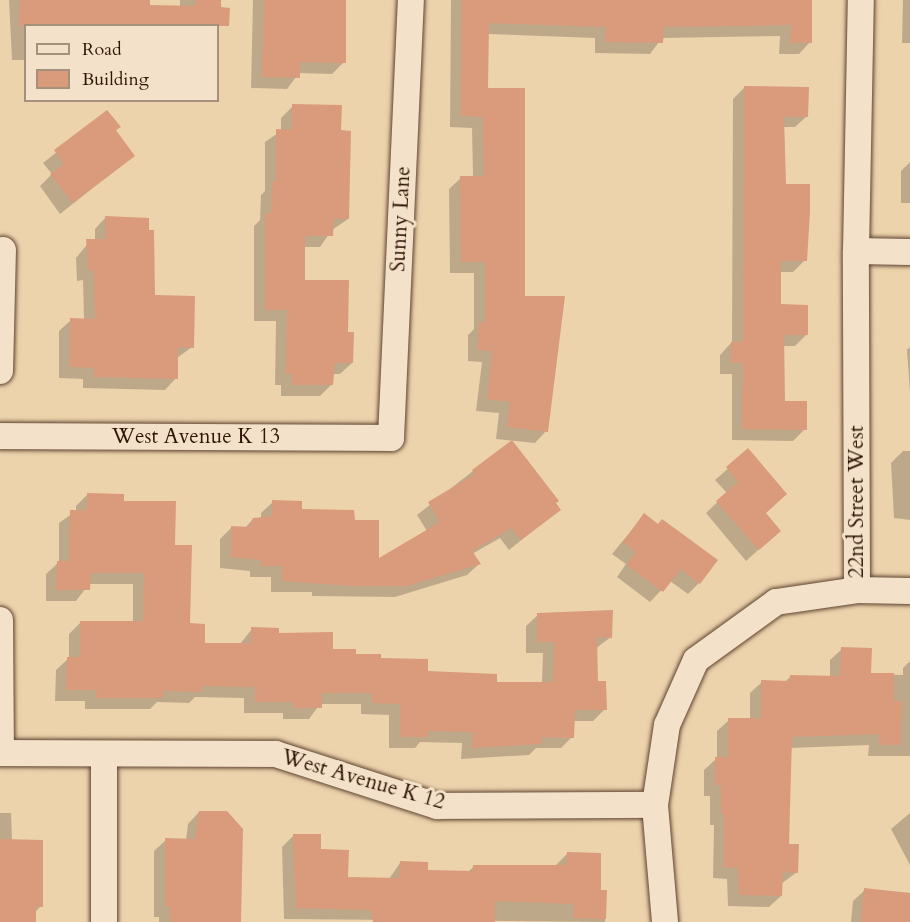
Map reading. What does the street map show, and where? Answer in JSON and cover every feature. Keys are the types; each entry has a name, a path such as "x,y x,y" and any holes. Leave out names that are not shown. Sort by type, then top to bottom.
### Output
{"street":[{"name":"Sunny Lane","path":"392,438 411,0"},
{"name":"22nd Street West","path":"665,922 655,805 667,726 696,660 776,602 857,590 856,251 861,0"},
{"path":"0,371 3,250"},
{"path":"856,251 910,252"},
{"name":"West Avenue K 13","path":"0,436 392,438"},
{"path":"857,590 910,591"},
{"path":"0,620 1,753"},
{"name":"West Avenue K 12","path":"1,753 276,754 437,806 655,805"},
{"path":"104,755 104,922"}],"building":[{"path":"20,0 150,0 150,5 195,6 196,0 221,0 221,7 230,8 229,26 219,26 219,24 24,24 24,26 19,26"},
{"path":"264,0 346,0 346,63 300,62 300,78 262,77"},
{"path":"462,0 812,0 812,43 790,43 791,25 664,27 663,43 605,42 606,27 489,23 488,88 525,88 525,296 565,296 548,432 507,427 510,402 487,399 492,351 478,350 479,322 485,322 485,262 461,262 460,176 484,176 483,117 461,116"},
{"path":"744,86 809,87 808,117 784,117 786,184 810,184 807,261 781,261 781,304 808,305 808,335 784,335 785,401 807,401 807,430 742,429 743,363 731,363 731,342 743,342"},
{"path":"292,104 342,105 341,130 351,131 349,219 334,219 333,236 305,236 305,280 349,280 348,332 354,332 353,363 335,363 333,385 292,385 292,374 286,374 287,310 265,310 265,213 271,213 272,182 276,182 276,129 292,130"},
{"path":"107,110 121,127 116,130 135,156 73,203 50,174 64,164 54,150"},
{"path":"105,216 149,218 149,230 154,230 155,295 195,296 194,348 178,347 178,379 94,377 94,368 70,367 70,318 95,319 94,270 88,270 86,239 106,239"},
{"path":"512,440 559,501 556,503 561,510 521,540 512,528 472,551 481,564 407,586 354,586 282,581 282,566 261,566 261,560 231,557 231,526 249,527 253,518 272,516 272,500 302,501 302,509 354,510 355,520 379,520 379,558 440,522 428,502 475,474 472,470"},
{"path":"748,448 787,494 766,513 781,531 759,550 716,501 738,482 726,467"},
{"path":"87,493 124,494 124,501 176,501 175,545 192,545 190,623 205,624 205,643 251,643 251,627 279,628 279,633 333,632 333,649 356,649 356,654 381,654 381,658 428,659 428,671 497,674 497,682 553,682 554,642 537,642 537,613 613,610 612,638 597,637 598,681 606,681 607,710 575,710 574,738 542,737 542,744 472,748 473,732 428,731 428,737 400,737 400,704 372,703 372,693 322,693 322,708 294,708 294,702 255,702 255,687 202,686 202,692 163,691 163,698 96,698 96,690 66,690 67,657 80,657 80,621 143,621 144,573 91,573 90,590 56,590 57,561 69,561 70,510 87,510"},
{"path":"644,513 658,524 662,519 718,560 700,584 681,569 663,592 627,565 636,552 623,542"},
{"path":"841,647 872,648 871,673 894,673 894,701 902,701 901,745 879,745 879,734 792,737 789,844 799,844 798,873 783,872 782,896 739,895 738,868 724,867 724,814 721,814 721,785 715,785 715,757 728,757 728,718 761,718 761,680 790,681 790,675 840,676"},
{"path":"199,811 227,811 243,829 241,922 170,922 170,906 165,906 165,838 195,839"},
{"path":"293,834 321,834 321,849 349,850 348,877 399,878 400,861 428,862 428,870 473,871 473,865 566,865 567,852 601,853 601,890 607,890 606,919 573,918 574,904 495,901 495,922 373,922 371,910 296,908"},
{"path":"0,839 43,840 43,907 36,907 36,922 0,922"},
{"path":"864,888 910,893 910,922 861,922"}]}
